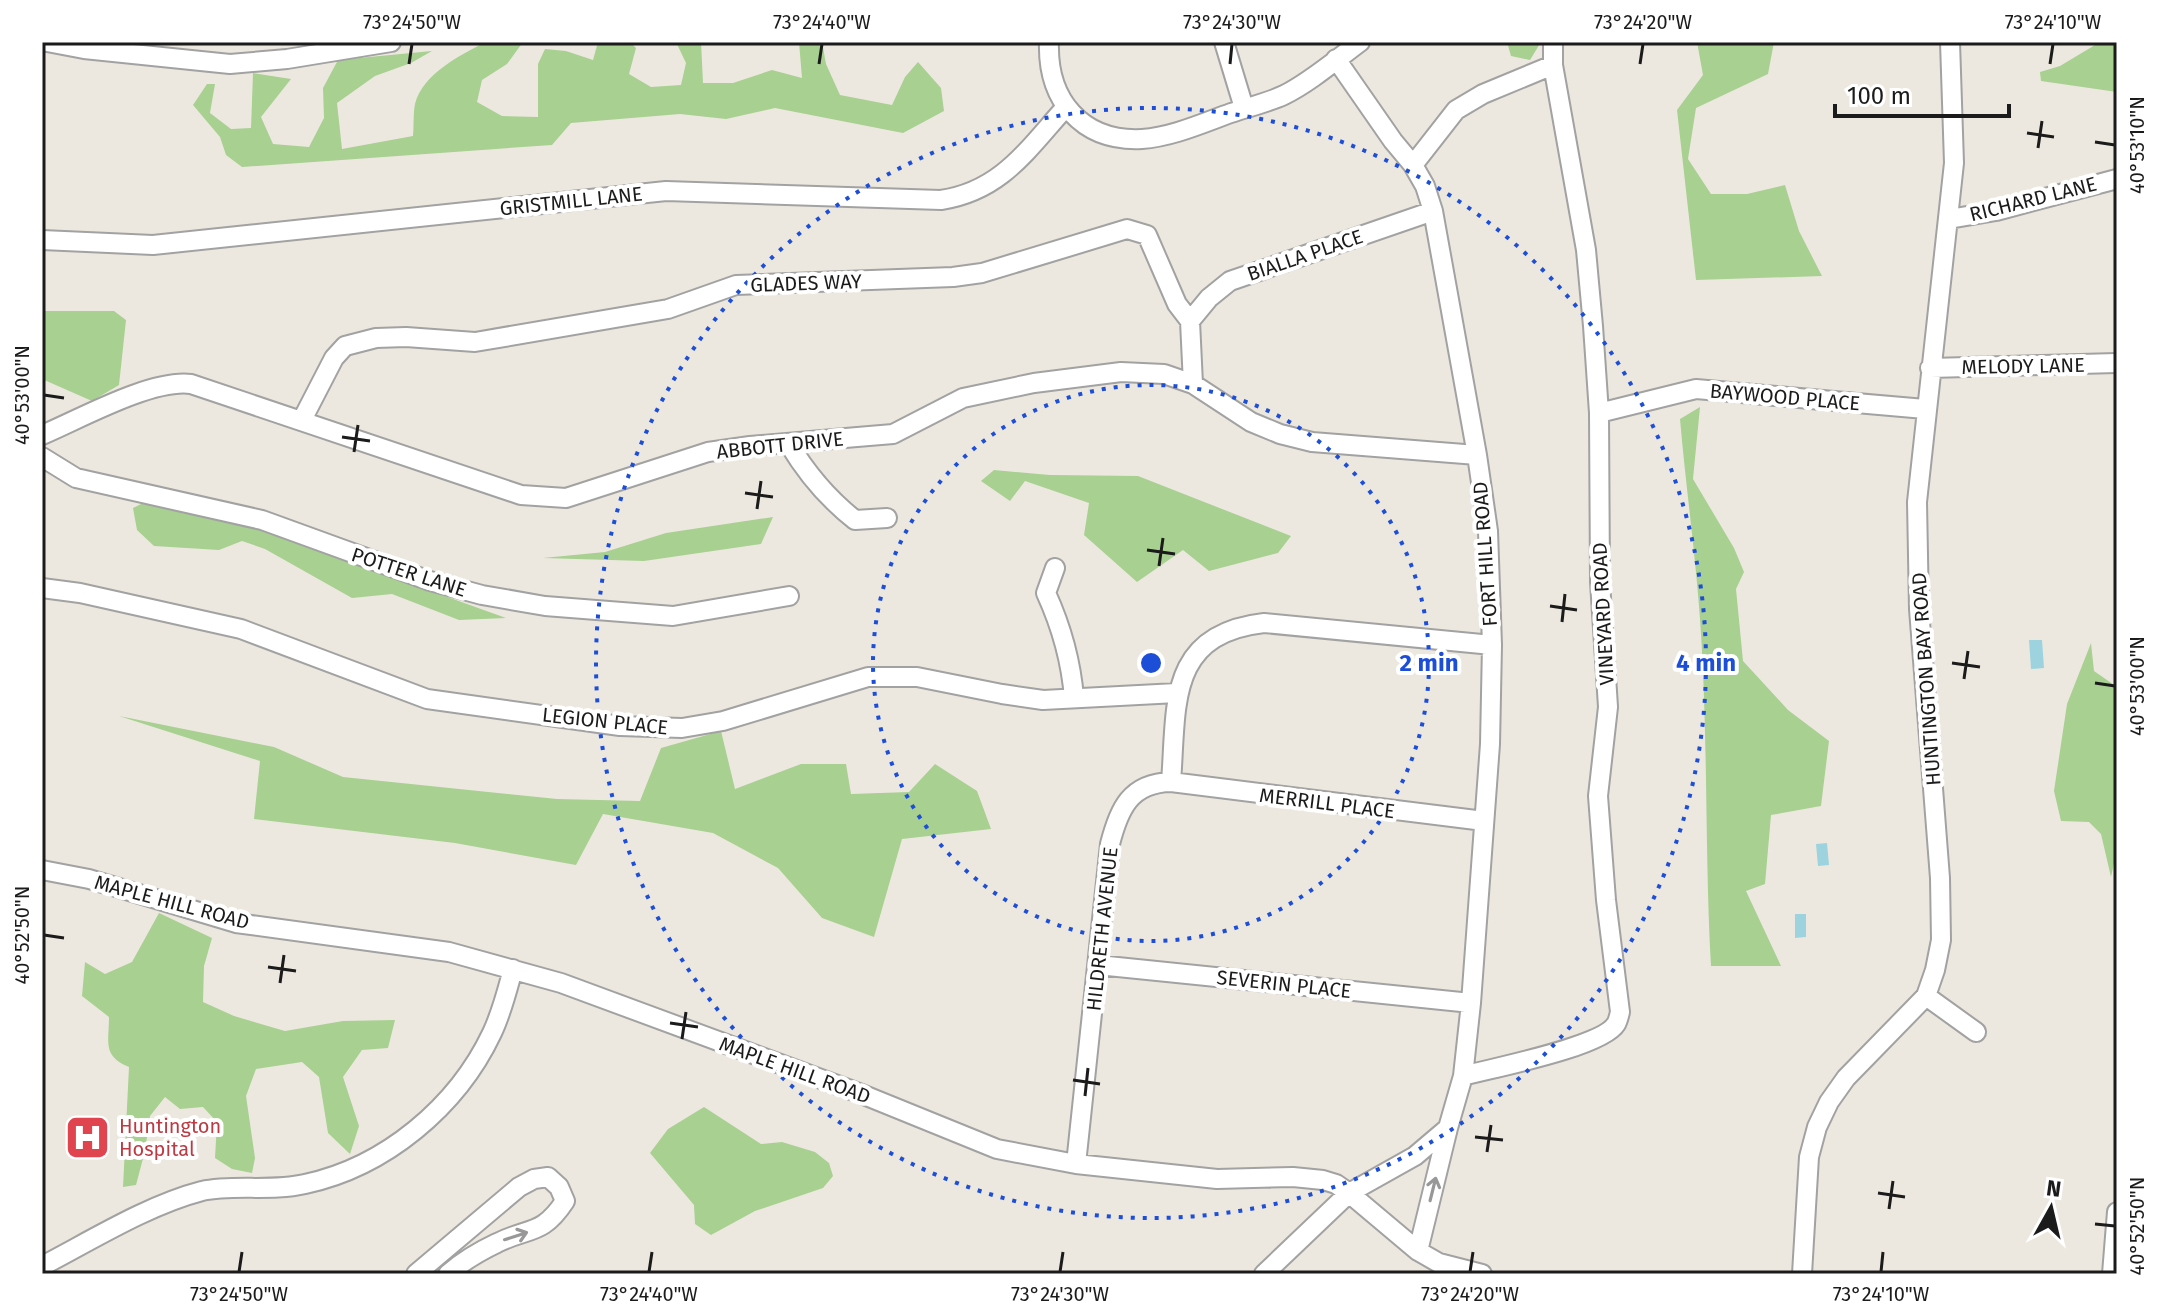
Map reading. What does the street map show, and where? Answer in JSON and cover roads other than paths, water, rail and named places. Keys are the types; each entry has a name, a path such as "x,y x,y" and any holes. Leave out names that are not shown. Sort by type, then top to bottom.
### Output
{"street":[{"path":"47,42 230,64 287,59 334,46 391,42"},
{"path":"1049,42 1048,64 1065,108 1085,125 1110,135 1142,139 1175,133 1284,95 1360,42"},
{"path":"1224,42 1244,108"},
{"name":"VINEYARD ROAD","path":"1463,1076 1559,1052 1603,1035 1616,1026 1620,1012 1606,900 1598,796 1608,707 1600,582 1599,413 1586,250 1553,65 1553,42"},
{"name":"HUNTINGTON BAY ROAD","path":"1802,1274 1809,1157 1817,1127 1829,1102 1846,1078 1926,996 1941,940 1940,878 1919,609 1917,502 1954,163 1950,42"},
{"name":"FORT HILL ROAD","path":"1336,59 1425,186 1433,211 1488,531 1492,645 1471,1003 1463,1076 1418,1251"},
{"path":"1413,165 1456,110 1483,94 1553,65"},
{"name":"GRISTMILL LANE","path":"42,240 153,245 666,191 941,200 970,194 998,179 1011,169 1065,108"},
{"name":"RICHARD LANE","path":"1949,219 1996,211 2117,179"},
{"name":"BIALLA PLACE","path":"1190,321 1209,298 1230,281 1433,211"},
{"name":"GLADES WAY","path":"302,420 334,358 345,346 376,338 475,342 668,309 736,285 937,278 982,273 1127,229 1147,235 1177,304 1190,321 1193,384"},
{"name":"MELODY LANE","path":"1930,368 2117,363"},
{"name":"ABBOTT DRIVE","path":"42,435 154,387 177,382 302,420 521,495 566,498 708,452 893,434 963,398 1034,383 1121,372 1164,374 1193,384 1251,422 1312,442 1477,455"},
{"name":"BAYWOOD PLACE","path":"1599,413 1696,389 1925,409"},
{"path":"789,444 804,470 833,503 855,520 887,518"},
{"name":"POTTER LANE","path":"42,457 76,478 262,520 430,581 482,595 545,606 673,616 789,596"},
{"path":"1055,568 1046,593 1060,623 1074,698"},
{"name":"LEGION PLACE","path":"42,588 80,593 241,629 427,699 620,726 682,728 723,721 868,677 917,677 1043,700 1177,693"},
{"path":"1171,782 1177,693 1182,675 1201,648 1229,630 1264,623 1492,645"},
{"name":"MERRILL PLACE","path":"1171,782 1484,821"},
{"name":"HILDRETH AVENUE","path":"1076,1164 1110,844 1115,823 1136,792 1152,783 1171,782"},
{"name":"MAPLE HILL ROAD","path":"42,870 89,879 236,923 449,952 561,983 859,1093 997,1149 1076,1164 1217,1179 1293,1177 1323,1180 1349,1193 1418,1251 1439,1263 1482,1274"},
{"name":"SEVERIN PLACE","path":"1098,965 1471,1003"},
{"path":"42,1266 174,1199 206,1190 267,1190 304,1185 341,1174 378,1156 440,1108 471,1069 492,1034 513,969"},
{"path":"1926,996 1976,1032"},
{"path":"1264,1274 1349,1193 1415,1156 1448,1128"},
{"path":"416,1274 498,1208 519,1187 534,1179 548,1177 559,1187 565,1201 553,1220 537,1229 498,1242 448,1274"},
{"path":"2112,1274 2117,1212"}],"water":[{"path":"2029,640 2042,640 2044,668 2031,669"},
{"path":"1827,843 1829,865 1818,866 1816,844"},
{"path":"1795,914 1806,914 1806,937 1795,938"}],"place":[{"name":"Huntington Hospital","path":"88,1137"}]}
